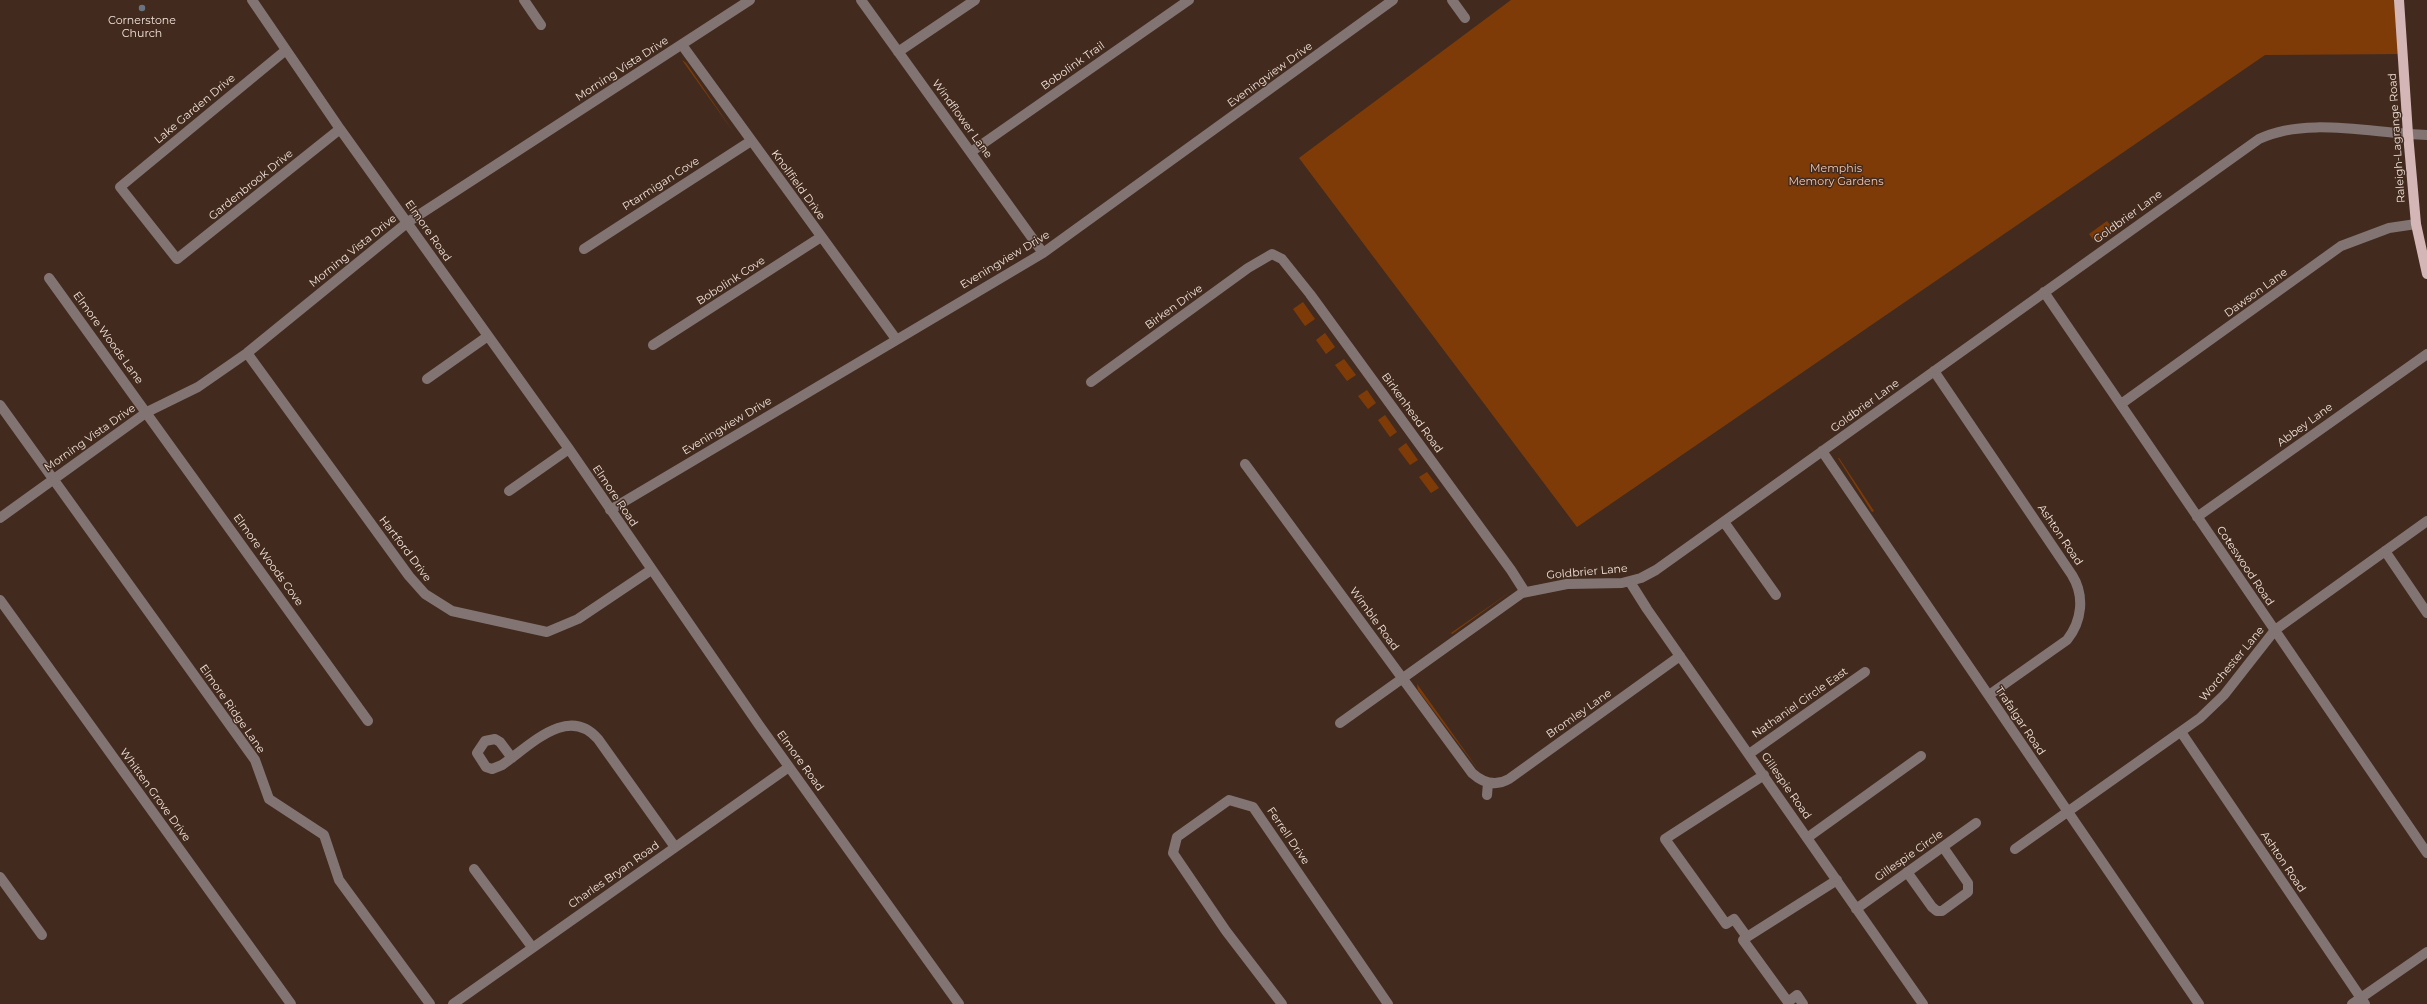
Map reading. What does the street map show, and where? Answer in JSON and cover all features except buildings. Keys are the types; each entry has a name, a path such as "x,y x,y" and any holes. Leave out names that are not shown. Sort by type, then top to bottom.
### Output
{"main road":[{"name":"Raleigh-Lagrange Road","path":"2399,0 2416,224 2427,274"}],"street":[{"name":"Elmore Road","path":"252,0 340,129 408,222 568,449 789,767 959,1004"},
{"path":"524,0 541,25"},
{"name":"Morning Vista Drive","path":"0,518 53,478 147,412 198,387 248,353 408,222 750,0"},
{"name":"Windflower Lane","path":"861,0 1043,253"},
{"path":"898,52 975,0"},
{"name":"Bobolink Trail","path":"971,152 1189,0"},
{"name":"Eveningview Drive","path":"610,510 1043,253 1392,0"},
{"path":"1452,0 1465,18"},
{"name":"Knollfield Drive","path":"682,45 896,339"},
{"name":"Lake Garden Drive","path":"177,259 120,187 286,50"},
{"name":"Goldbrier Lane","path":"1340,723 1525,592 1566,584 1630,582 1656,570 2248,146 2265,136 2285,130 2312,126 2427,135"},
{"name":"Gardenbrook Drive","path":"177,259 340,129"},
{"name":"Ptarmigan Cove","path":"584,249 751,141"},
{"name":"Dawson Lane","path":"2121,404 2340,246 2389,228 2416,224"},
{"name":"Bobolink Cove","path":"653,346 821,236"},
{"name":"Birken Drive","path":"1092,382 1248,268 1272,254"},
{"name":"Birkenhead Road","path":"1272,254 1282,259 1308,291 1525,592"},
{"name":"Elmore Woods Lane","path":"49,278 147,412"},
{"name":"Coteswood Road","path":"2044,292 2427,853"},
{"path":"427,378 488,336"},
{"name":"Hartford Drive","path":"248,353 409,576 425,594 452,611 547,632 578,619 651,570"},
{"name":"Abbey Lane","path":"2197,517 2427,354"},
{"name":"Ashton Road","path":"1934,371 2072,575 2080,595 2080,616 2074,630 2067,640 1989,695"},
{"name":"Elmore Ridge Lane","path":"0,405 255,760 269,799 324,835 339,880 430,1004"},
{"name":"Elmore Woods Cove","path":"147,412 368,721"},
{"path":"508,492 568,449"},
{"name":"Trafalgar Road","path":"1822,451 2199,1004"},
{"name":"Wimble Road","path":"1245,464 1472,773 1488,783"},
{"name":"Worchester Lane","path":"2015,849 2181,732 2211,709 2224,695 2275,630 2427,521"},
{"path":"1724,522 1776,595"},
{"path":"2385,551 2427,613"},
{"name":"Gillespie Road","path":"1630,582 1923,1004"},
{"name":"Whitten Grove Drive","path":"0,600 291,1004"},
{"name":"Bromley Lane","path":"1488,783 1503,782 1509,779 1680,656"},
{"name":"Nathaniel Circle East","path":"1749,754 1865,672"},
{"path":"512,758 555,728 569,724 586,727 598,739 675,847"},
{"name":"Ashton Road","path":"2181,732 2363,1001"},
{"path":"1807,838 1921,756"},
{"name":"Charles Bryan Road","path":"453,1004 789,767"},
{"path":"1747,937 1734,919 1726,924 1665,839 1764,775"},
{"path":"1487,795 1488,783"},
{"name":"Ferrell Drive","path":"1282,1004 1226,931 1173,853 1177,837 1229,800 1253,806 1388,1004"},
{"name":"Gillespie Circle","path":"1856,909 1976,823"},
{"path":"1907,872 1932,907 1937,911 1942,911 1968,892 1969,888 1968,883 1943,847"},
{"path":"474,869 532,947"},
{"path":"0,877 42,935"},
{"path":"1803,1004 1797,995 1788,1002 1743,940 1837,880"},
{"path":"2352,1004 2363,1001 2427,952"}],"green space":[{"name":"Memphis Memory Gardens","path":"1511,0 2399,0 2403,54 2265,55 1577,527 1299,158"},
{"path":"682,60 686,63 735,134"},
{"path":"2107,221 2114,230 2096,243 2089,234"},
{"path":"1303,302 1315,319 1305,326 1293,309"},
{"path":"1325,333 1335,347 1326,354 1316,340"},
{"path":"1344,359 1356,375 1347,381 1335,365"},
{"path":"1367,390 1376,403 1368,409 1358,396"},
{"path":"1385,415 1397,432 1390,437 1378,420"},
{"path":"1406,443 1418,460 1410,465 1398,449"},
{"path":"1839,458 1874,511 1872,512"},
{"path":"1427,472 1439,488 1431,493 1419,477"},
{"path":"1510,592 1452,634 1451,633"},
{"path":"1417,684 1480,772 1418,690"}],"place":[{"name":"Cornerstone Church","path":"142,8"}]}
